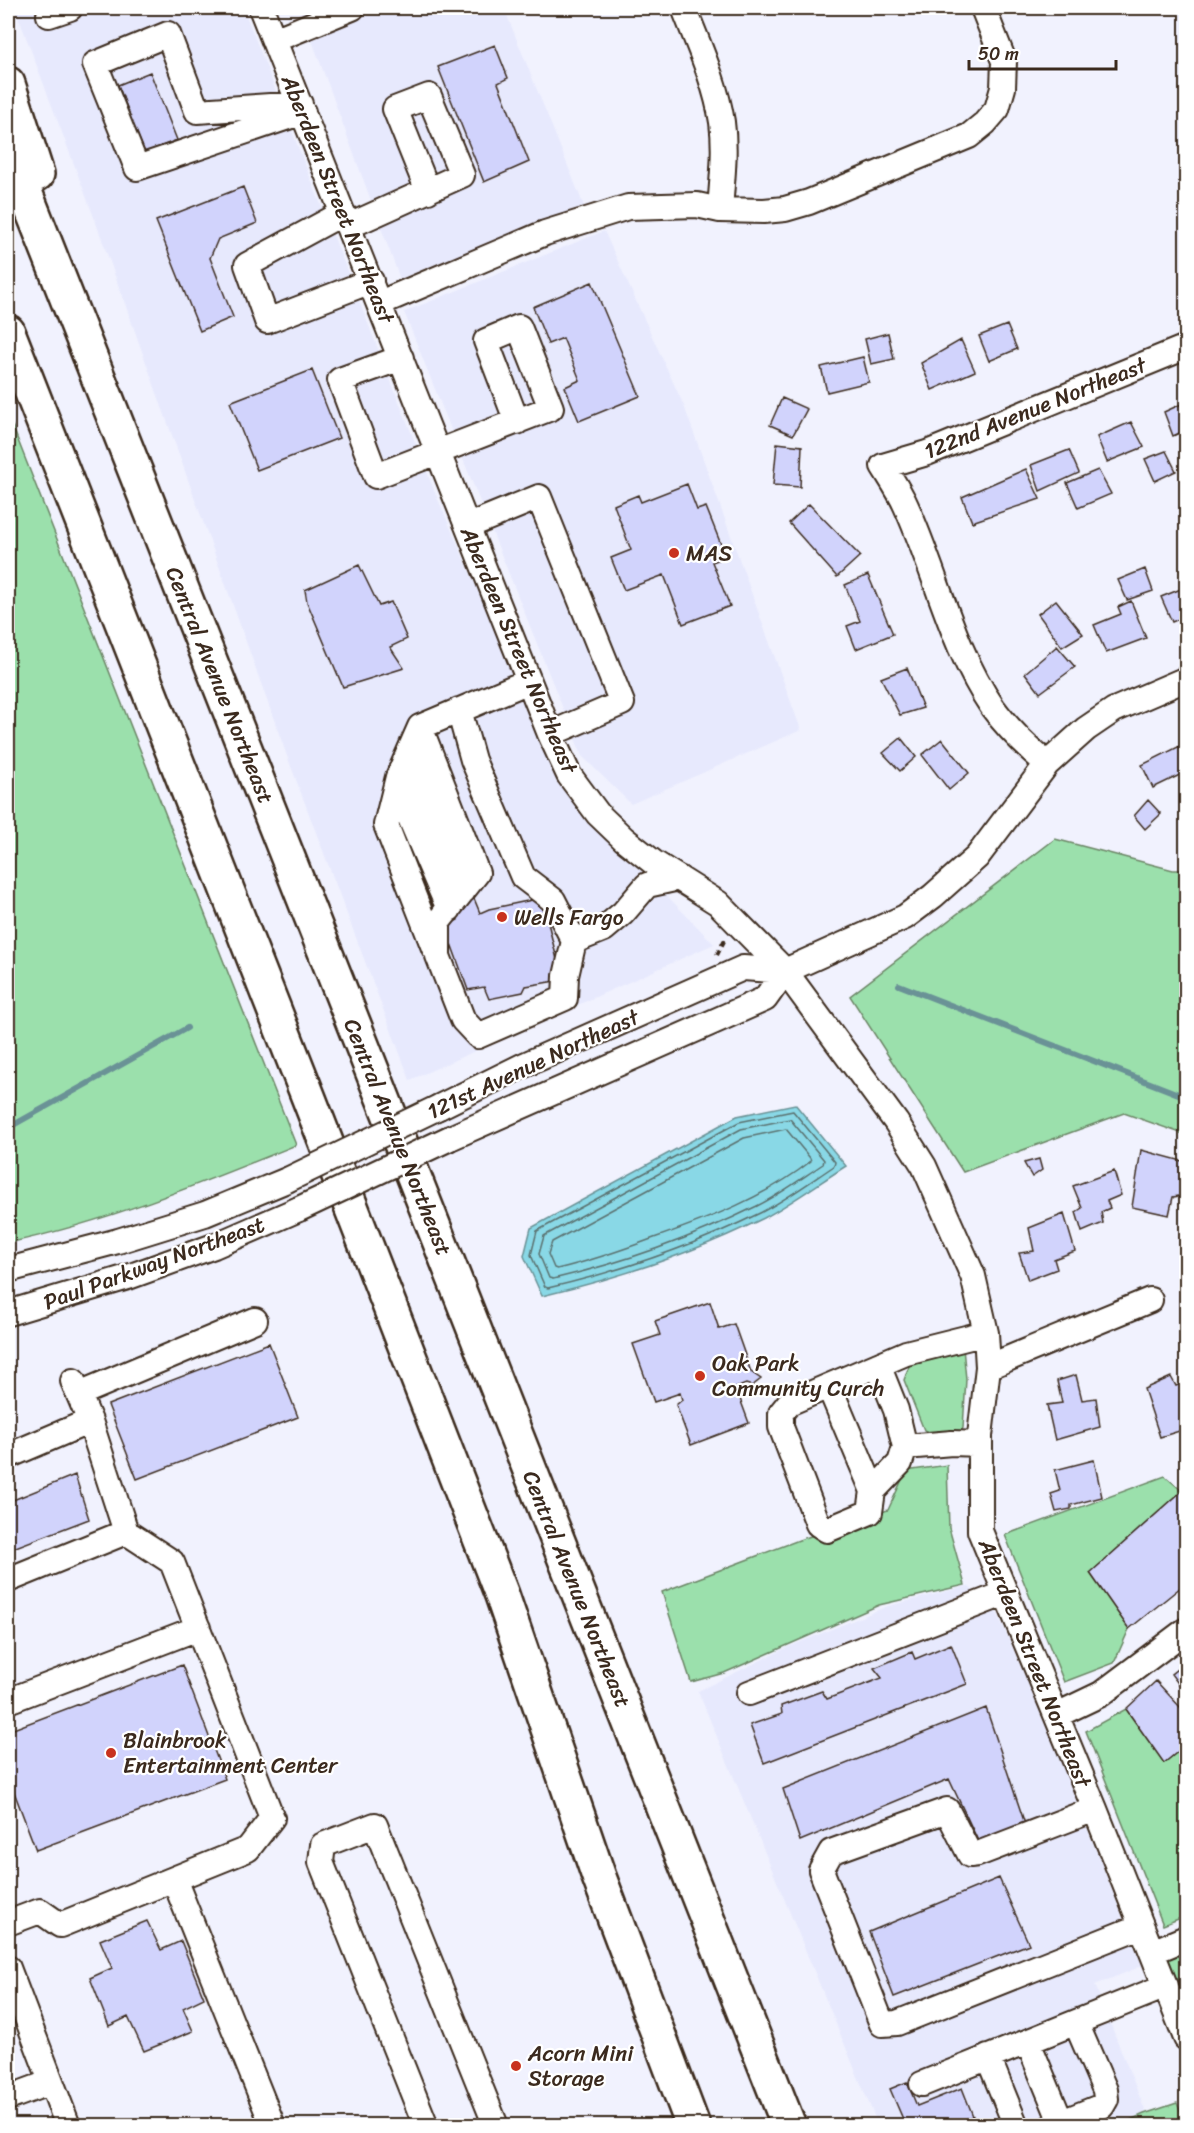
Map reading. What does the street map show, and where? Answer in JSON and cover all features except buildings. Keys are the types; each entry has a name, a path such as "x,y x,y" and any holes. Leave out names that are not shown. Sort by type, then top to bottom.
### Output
{"highway":[{"path":"8,84 49,211 69,303"},
{"name":"Central Avenue Northeast","path":"8,149 789,2126"},
{"path":"8,332 498,1584 599,1877 693,2126"}],"street":[{"name":"Aberdeen Street Northeast","path":"261,8 550,734 569,775 598,814 624,839 718,903 785,971 896,1122 924,1166 973,1276 986,1333 988,1366 980,1444 980,1531 1057,1715 1186,2038"},
{"path":"274,40 352,8"},
{"path":"684,8 714,87 722,122 724,159 720,210"},
{"path":"428,191 346,219 247,265 267,321 375,292 628,207 697,205 720,210 785,210 969,136 998,109 1003,88 1004,61 983,8"},
{"path":"168,34 197,111 301,108 137,168 95,64 168,34"},
{"name":"122nd Avenue Northeast","path":"1047,764 1015,736 978,683 906,504 883,466 927,453 1186,347"},
{"path":"401,358 340,380 376,476 517,422"},
{"path":"468,526 539,497 622,703 550,734"},
{"name":"121st Avenue Northeast","path":"287,1180 522,1066 743,968 785,971 905,917 977,857 1047,764 1086,729 1114,710 1186,679"},
{"path":"459,710 473,760 524,877 553,900 574,941 566,976 565,998 478,1036 463,1020 386,825 405,764 459,710 529,681"},
{"path":"405,764 477,873 438,922 438,956"},
{"path":"405,764 456,900"},
{"path":"405,764 456,900"},
{"path":"574,941 604,929 623,913 647,885 679,878"},
{"name":"121st Avenue Northeast","path":"300,1209 450,1138 765,999 785,971"},
{"name":"Paul Parkway Northeast","path":"8,1270 118,1241 205,1214 287,1180"},
{"name":"Paul Parkway Northeast","path":"8,1313 132,1276 214,1246 300,1209"},
{"path":"988,1366 1150,1300"},
{"path":"8,1923 40,1911 60,1925 248,1850 272,1818 172,1562 126,1532 90,1421 76,1388 255,1320"},
{"path":"829,1386 873,1491 870,1512 826,1530 818,1524 781,1427 780,1413 789,1403 906,1353 986,1333"},
{"path":"873,1491 900,1463 905,1448 896,1410 878,1365"},
{"path":"8,1456 90,1421"},
{"path":"905,1448 952,1443 980,1444"},
{"path":"8,1580 126,1532"},
{"path":"749,1693 1006,1593"},
{"path":"8,1701 198,1629"},
{"path":"1057,1715 1101,1694 1186,1630"},
{"path":"1095,1809 970,1856 947,1810 831,1852 821,1870 882,2024 897,2023 1142,1926"},
{"path":"426,2126 321,1862 323,1845 375,1825 496,2126"},
{"path":"174,1879 273,2126"},
{"path":"1152,1952 1186,1938"},
{"path":"8,1968 68,2126"},
{"path":"922,2084 1166,1986"},
{"path":"1028,2042 1057,2124 1102,2106 1106,2099 1105,2090 1076,2023"},
{"path":"988,2057 1016,2126"},
{"path":"8,2098 51,2082"}],"shaded area":[{"path":"15,8 243,8 436,495 567,793 714,944 410,1080 287,756 95,220"},
{"path":"300,8 504,8 584,206 400,279"},
{"path":"604,231 684,406 801,730 631,804 582,756 404,312"},
{"path":"968,1586 997,1613 1043,1717 1142,1966 1095,1985 1146,2113 1117,2126 878,2125 698,1691 786,1648 888,1606"}],"green space":[{"path":"8,415 296,1145 118,1213 8,1243"},
{"path":"1055,839 1173,870 1186,870 1186,1135 1124,1113 963,1172 850,996"},
{"path":"963,1348 966,1379 963,1428 952,1443 924,1430 904,1380 912,1359"},
{"path":"947,1465 949,1528 965,1585 879,1605 724,1673 691,1682 662,1592 799,1540 888,1510 906,1471"},
{"path":"1165,1476 1182,1491 1090,1573 1129,1629 1114,1663 1064,1682 1005,1535"},
{"path":"1126,1709 1164,1763 1186,1745 1186,1916 1163,1925 1086,1731"},
{"path":"1186,1948 1186,2004 1166,1956"},
{"path":"1177,2103 1186,2125 1119,2125 1144,2114"}],"water":[{"path":"795,1104 846,1166 764,1218 737,1231 627,1273 542,1296 524,1256 531,1228 737,1116"}],"waterway":[{"path":"899,985 1186,1097"},
{"path":"8,1128 187,1028"}],"place":[{"name":"MAS","path":"674,553"},
{"name":"Wells Fargo","path":"502,917"},
{"name":"Oak Park Community Curch","path":"700,1376"},
{"name":"Blainbrook Entertainment Center","path":"111,1753"},
{"name":"Acorn Mini Storage","path":"516,2066"}]}
